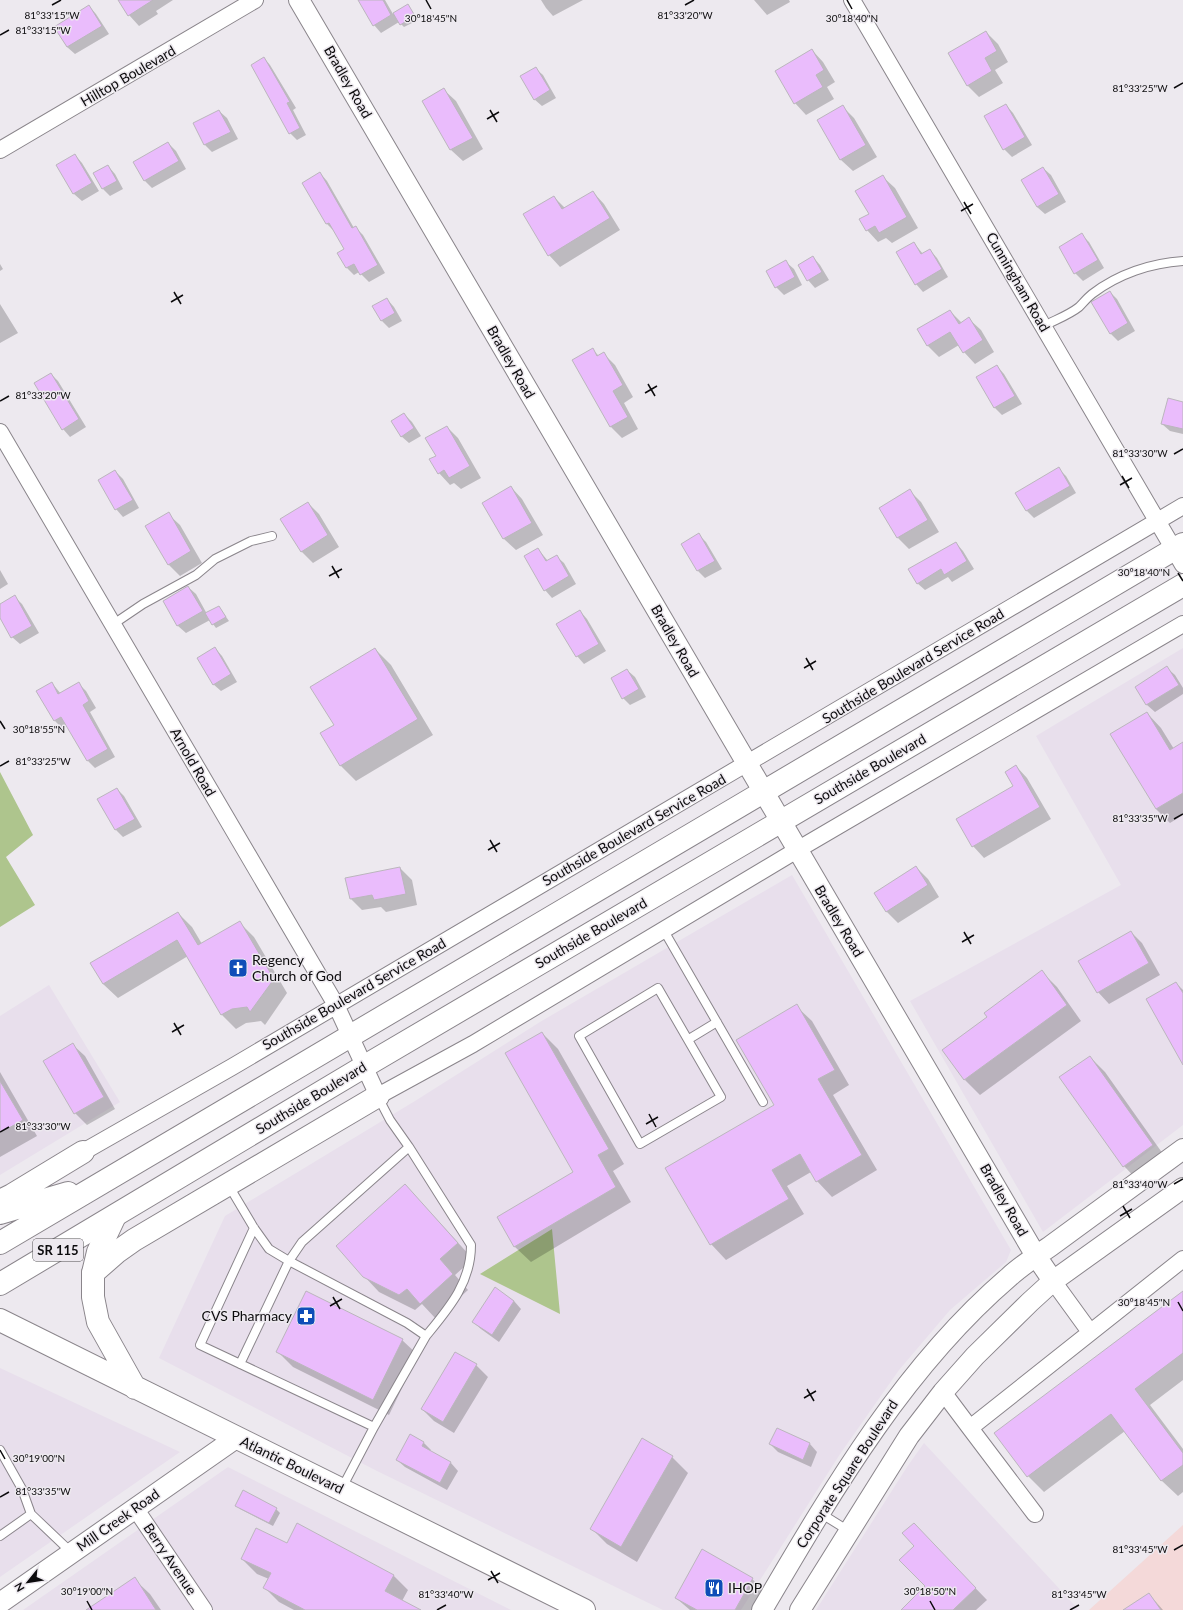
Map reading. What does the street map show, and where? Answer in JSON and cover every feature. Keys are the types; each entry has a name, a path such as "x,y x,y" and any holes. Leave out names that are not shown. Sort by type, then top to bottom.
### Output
{"main road":[{"path":"0,1243 764,792 1180,553"},
{"name":"Southside Boulevard","path":"0,1284 365,1066 1183,585"},
{"path":"93,1273 117,1252 134,1240 378,1096"},
{"path":"0,1201 83,1152"},
{"path":"0,1213 104,1182"},
{"path":"115,1216 98,1252 93,1273 93,1297 98,1322 135,1388"},
{"name":"Atlantic Boulevard","path":"0,1320 584,1610"}],"street":[{"name":"Hilltop Boulevard","path":"0,150 255,0"},
{"name":"Bradley Road","path":"299,0 1036,1256 1054,1281"},
{"name":"Cunningham Road","path":"852,0 1158,521 1180,553"},
{"name":"Arnold Road","path":"0,432 336,1005 378,1096"},
{"name":"Southside Boulevard Service Road","path":"83,1152 232,1067 1183,506"},
{"path":"378,1096 473,1044 663,929 1183,624"},
{"name":"Corporate Square Boulevard","path":"762,1610 820,1513 862,1447 916,1374 981,1303 1009,1277 1183,1149"},
{"path":"800,1610 909,1436 943,1392 975,1356 1030,1302 1054,1281 1183,1188"},
{"path":"970,1428 1183,1258"},
{"path":"1054,1281 1090,1332"},
{"path":"943,1392 1035,1514"},
{"name":"Mill Creek Road","path":"0,1603 236,1438"},
{"name":"Berry Avenue","path":"135,1508 204,1610"}],"lane":[{"path":"1044,326 1078,308 1091,295 1108,283 1130,272 1166,262 1183,261"},
{"path":"112,624 143,604 196,575 215,559 251,541 272,536"},
{"path":"663,929 763,1102"},
{"path":"658,988 689,1039 721,1097 640,1144 578,1036 658,988"},
{"path":"689,1039 717,1022"},
{"path":"341,1489 374,1427 426,1336 453,1303 471,1260 471,1245 409,1147 390,1120 378,1096"},
{"path":"240,1364 289,1262 302,1242 409,1147"},
{"path":"229,1185 254,1228 269,1249 289,1262 407,1323 426,1336"},
{"path":"254,1228 200,1345 374,1427"},
{"path":"0,1450 22,1489 31,1514 72,1553"},
{"path":"820,1513 849,1531"},
{"path":"0,1536 31,1514"}],"shaded area":[{"path":"1183,648 1183,1125 1043,1232 910,1001 1121,885 1036,736"},
{"path":"792,875 1011,1250 1006,1262 950,1310 899,1370 840,1454 741,1610 663,1610 377,1471 159,1358 225,1216 415,1101 540,1022"},
{"path":"49,985 120,1102 0,1175 0,1016"},
{"path":"0,1368 180,1452 0,1577"},
{"path":"924,1443 1079,1610 816,1610 907,1467"},
{"path":"228,1467 511,1610 23,1610"},
{"path":"1183,1525 1183,1610 1089,1610"}],"green space":[{"path":"0,772 33,835 6,857 35,905 0,927"},
{"path":"552,1229 560,1314 480,1274"}],"building":[{"path":"118,0 153,0 128,16"},
{"path":"358,0 383,0 391,15 373,26"},
{"path":"408,4 415,16 400,25 393,13"},
{"path":"89,5 102,26 67,47 54,27"},
{"path":"986,31 997,51 985,58 992,71 967,86 948,53"},
{"path":"812,49 824,70 816,75 823,87 794,104 775,71"},
{"path":"264,57 290,102 287,103 300,128 289,134 251,65"},
{"path":"536,67 550,90 534,100 520,76"},
{"path":"444,88 473,138 450,150 422,101"},
{"path":"1006,104 1025,137 1003,150 984,116"},
{"path":"843,105 866,145 840,160 817,120"},
{"path":"219,110 231,132 204,145 193,123"},
{"path":"168,142 179,161 144,181 133,162"},
{"path":"75,154 92,183 73,194 56,165"},
{"path":"108,165 117,181 102,189 93,173"},
{"path":"1043,167 1059,194 1037,207 1021,180"},
{"path":"320,172 352,228 356,226 378,265 360,275 354,264 346,268 337,253 344,249 329,223 326,224 302,183"},
{"path":"883,175 907,217 879,233 875,226 866,231 859,219 869,214 855,191"},
{"path":"593,191 610,218 548,256 523,214 554,196 562,209"},
{"path":"1082,233 1098,260 1074,274 1059,247"},
{"path":"914,242 921,254 930,249 942,269 915,285 896,252"},
{"path":"813,256 822,272 807,281 798,265"},
{"path":"786,260 795,277 775,288 766,271"},
{"path":"1110,291 1128,323 1110,334 1091,302"},
{"path":"387,298 395,313 381,321 372,306"},
{"path":"950,310 959,324 969,317 983,340 963,353 950,332 927,346 917,329"},
{"path":"593,348 597,356 604,352 623,385 613,391 628,417 610,427 572,360"},
{"path":"997,365 1015,396 994,408 976,377"},
{"path":"51,373 79,419 62,430 34,383"},
{"path":"1168,398 1183,402 1183,429 1161,424"},
{"path":"404,413 414,428 401,437 391,421"},
{"path":"447,426 470,466 449,478 444,470 438,474 429,459 436,456 425,438"},
{"path":"1059,467 1070,486 1026,511 1015,493"},
{"path":"115,470 133,500 115,510 98,480"},
{"path":"511,486 532,523 503,539 482,503"},
{"path":"910,489 928,520 897,538 879,508"},
{"path":"308,502 328,535 301,552 280,519"},
{"path":"169,512 191,551 168,565 145,526"},
{"path":"699,533 715,561 697,571 681,544"},
{"path":"956,542 967,561 944,575 941,569 917,584 908,569"},
{"path":"538,548 546,561 557,555 569,576 544,591 524,556"},
{"path":"188,586 203,611 177,626 163,601"},
{"path":"15,595 32,626 11,638 0,618 0,604"},
{"path":"219,606 226,617 212,625 205,613"},
{"path":"580,610 599,644 576,657 556,624"},
{"path":"215,647 231,674 213,685 197,658"},
{"path":"375,648 418,719 340,766 320,733 334,725 310,687"},
{"path":"1167,666 1179,685 1146,705 1135,687"},
{"path":"627,669 639,689 622,699 611,678"},
{"path":"52,682 58,694 79,682 89,701 83,705 108,749 87,761 61,717 54,721 36,691"},
{"path":"1147,712 1170,750 1183,742 1183,793 1156,809 1110,734"},
{"path":"1016,765 1040,807 972,847 956,819 1013,786 1005,772"},
{"path":"117,788 135,819 115,830 97,799"},
{"path":"916,866 928,885 886,912 874,893"},
{"path":"400,867 406,894 374,900 372,895 350,899 345,878"},
{"path":"178,912 198,945 240,921 274,979 250,1012 247,1007 232,1009 221,1015 177,940 103,984 90,963"},
{"path":"1131,931 1149,963 1097,993 1078,961"},
{"path":"1042,970 1067,1005 964,1080 942,1050 987,1017 984,1013"},
{"path":"1176,982 1183,993 1183,1065 1146,999"},
{"path":"797,1004 835,1070 818,1079 862,1155 816,1182 800,1154 772,1170 789,1199 710,1245 665,1168 774,1105 736,1040"},
{"path":"542,1032 609,1149 598,1155 616,1187 514,1247 497,1217 573,1172 505,1053"},
{"path":"73,1043 104,1097 74,1114 43,1061"},
{"path":"1090,1056 1153,1145 1123,1167 1059,1077"},
{"path":"0,1081 23,1120 0,1133"},
{"path":"405,1184 458,1243 440,1259 453,1274 420,1304 407,1289 399,1295 363,1277 336,1246"},
{"path":"495,1287 514,1301 492,1335 472,1322"},
{"name":"CVS Pharmacy","path":"306,1291 403,1339 373,1400 276,1352"},
{"path":"1183,1291 1183,1353 1135,1389 1183,1453 1183,1465 1161,1481 1111,1414 1027,1477 994,1433"},
{"path":"455,1352 477,1364 443,1422 421,1409"},
{"path":"777,1428 810,1443 803,1460 769,1444"},
{"path":"410,1434 424,1442 422,1446 451,1462 440,1483 396,1460"},
{"path":"642,1438 673,1456 621,1547 590,1529"},
{"path":"243,1490 277,1508 269,1523 235,1506"},
{"path":"297,1523 394,1575 385,1591 421,1610 305,1610 263,1588 271,1573 241,1559 256,1528 287,1543"},
{"path":"914,1523 976,1588 953,1610 901,1610 925,1586 899,1560 914,1546 902,1533"},
{"name":"IHOP","path":"702,1549 753,1578 735,1610 697,1610 675,1598"},
{"path":"135,1577 156,1610 86,1610"},
{"path":"1149,1593 1161,1610 1123,1610"}],"place":[{"name":"Regency Church of God","path":"238,968"},
{"name":"CVS Pharmacy","path":"306,1316"},
{"name":"IHOP","path":"714,1588"}]}
